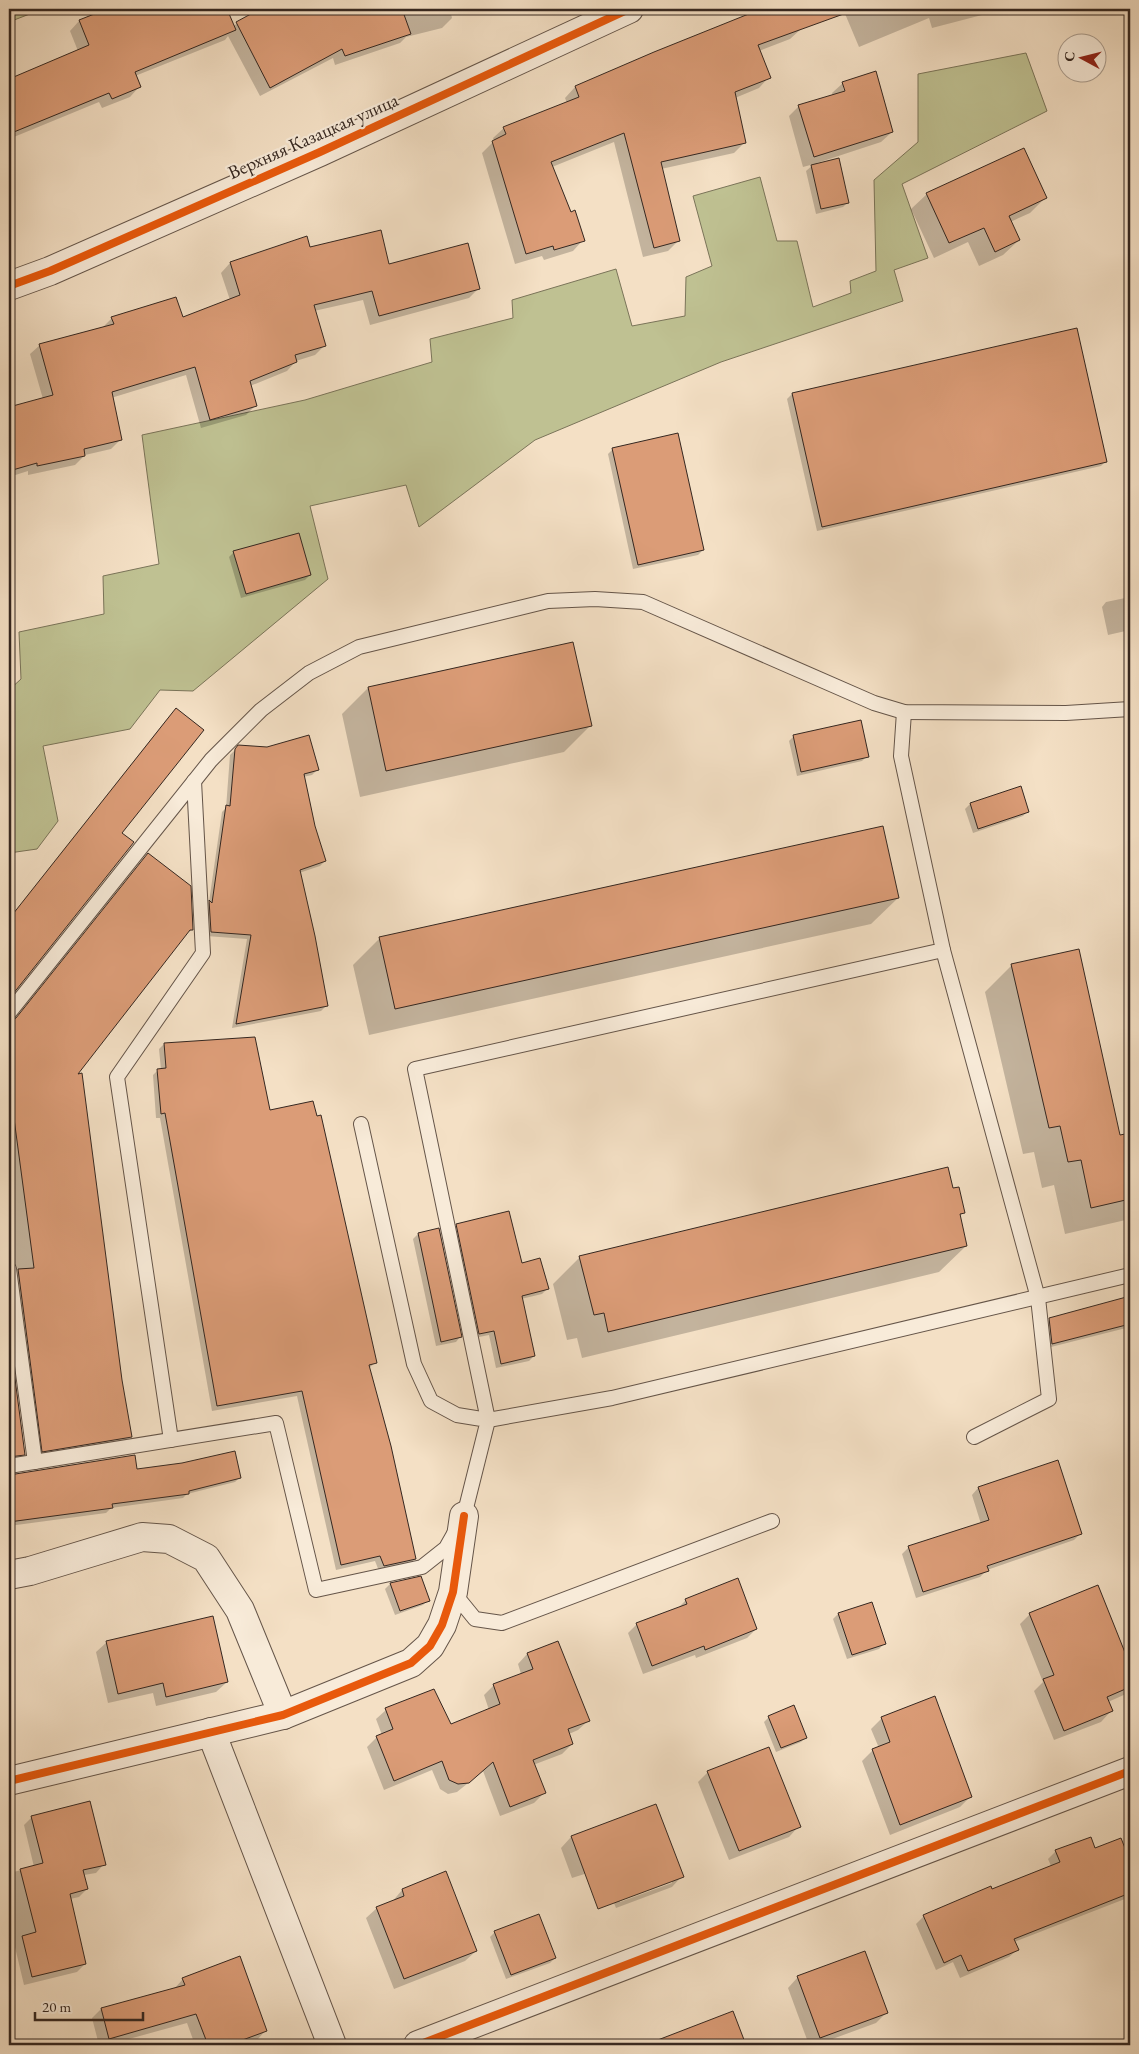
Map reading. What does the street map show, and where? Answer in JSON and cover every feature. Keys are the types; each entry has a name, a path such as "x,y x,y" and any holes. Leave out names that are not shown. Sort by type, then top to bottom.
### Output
{"street":[{"name":"Верхняя Казацкая улица","path":"9,286 50,271 320,152 628,9"},
{"path":"9,1781 283,1715 411,1663 430,1646 442,1625 453,1592 464,1516"},
{"path":"9,1576 142,1537 169,1539 206,1558 240,1610 283,1715"},
{"path":"211,1732 332,2045"},
{"path":"418,2045 1130,1771"}],"lane":[{"path":"9,1013 211,760 261,710 309,673 359,647 548,601 595,599 643,602 874,702 904,712 1066,713 1130,709"},
{"path":"904,712 901,756 943,950 1038,1298 1049,1400 974,1437"},
{"path":"171,1440 117,1077 203,953 194,781"},
{"path":"9,1466 276,1423 316,1590 422,1567 446,1548 464,1516 488,1420 416,1069 943,950"},
{"path":"361,1124 414,1364 431,1401 457,1415 488,1420 612,1398 1130,1275"},
{"path":"9,1269 35,1462"},
{"path":"453,1592 475,1619 502,1623 772,1520"}],"green space":[{"path":"9,9 40,9 40,10 9,22"},
{"path":"1026,53 1047,111 902,184 928,258 894,270 903,301 721,362 535,440 419,527 406,485 310,506 328,579 193,691 160,690 130,729 43,746 58,821 37,849 9,853 9,690 21,679 19,632 104,614 103,576 159,564 142,435 305,400 432,362 430,339 513,318 512,300 616,269 632,326 685,316 686,277 712,266 693,196 760,177 777,241 797,241 813,307 851,293 850,281 876,271 874,180 918,142 918,74"}],"building":[{"path":"107,9 227,9 236,30 135,72 141,87 112,99 109,93 9,134 9,79 89,45 79,20"},
{"path":"260,9 402,9 411,34 345,56 342,49 270,88 236,22"},
{"path":"761,9 848,9 849,12 758,45 771,78 735,92 746,143 661,162 680,241 654,248 624,133 551,162 571,212 575,210 585,241 554,250 553,246 526,254 492,141 506,134 503,127 579,97 575,86"},
{"path":"876,71 893,132 814,157 798,105 845,91 842,82"},
{"path":"1024,148 1047,198 1009,216 1020,240 995,252 984,228 949,243 926,193"},
{"path":"839,158 849,203 821,209 811,165"},
{"path":"381,230 389,264 468,243 480,289 379,316 372,291 314,305 326,346 295,355 297,362 250,381 257,406 210,420 195,367 112,392 122,440 84,449 85,456 37,466 37,463 9,471 9,407 53,395 39,344 114,324 111,317 176,297 183,317 240,295 230,262 307,236 310,247"},
{"path":"1077,328 1107,462 822,527 792,393"},
{"path":"678,433 704,550 638,565 612,448"},
{"path":"299,533 311,575 246,594 233,551"},
{"path":"573,642 592,726 386,771 368,687"},
{"path":"176,708 204,730 122,833 134,842 9,999 9,919"},
{"path":"861,720 869,757 801,772 793,735"},
{"path":"309,735 319,770 304,774 315,826 326,861 300,870 328,1006 236,1024 251,935 211,932 209,900 212,903 226,805 230,806 235,749 238,745 267,747"},
{"path":"1021,786 1029,812 978,829 970,803"},
{"path":"883,826 899,898 395,1009 379,937"},
{"path":"148,853 191,886 193,930 190,930 78,1074 82,1073 122,1380 132,1437 42,1452 18,1269 34,1268 9,1081 9,1022 16,1018"},
{"path":"1079,949 1120,1135 1130,1133 1130,1199 1091,1208 1081,1160 1068,1162 1060,1126 1049,1128 1011,964"},
{"path":"255,1037 270,1110 313,1101 317,1116 321,1115 377,1363 369,1365 391,1446 416,1559 384,1566 380,1556 341,1565 302,1391 217,1406 165,1113 161,1114 157,1069 166,1068 164,1043"},
{"path":"948,1167 953,1188 959,1187 965,1213 960,1214 967,1246 608,1332 604,1313 594,1315 579,1256"},
{"path":"509,1211 522,1263 540,1258 549,1289 522,1296 535,1356 501,1364 494,1331 479,1334 456,1224"},
{"path":"439,1228 462,1337 441,1342 418,1233"},
{"path":"1130,1296 1130,1324 1052,1344 1049,1318"},
{"path":"9,1333 25,1455 9,1457"},
{"path":"235,1451 241,1478 189,1491 189,1494 112,1504 113,1508 9,1522 9,1475 135,1455 137,1469 182,1463"},
{"path":"1058,1460 1082,1534 987,1566 989,1571 923,1592 908,1546 989,1520 978,1487"},
{"path":"421,1576 430,1601 400,1611 390,1583"},
{"path":"738,1578 757,1629 705,1650 704,1646 652,1666 636,1623 687,1604 685,1599"},
{"path":"1098,1585 1130,1665 1130,1687 1107,1697 1113,1711 1064,1731 1043,1679 1054,1675 1029,1613"},
{"path":"872,1602 886,1644 852,1655 838,1613"},
{"path":"213,1616 228,1682 166,1697 163,1683 118,1694 106,1641"},
{"path":"558,1641 590,1721 568,1729 573,1744 533,1760 546,1793 510,1807 493,1762 469,1783 458,1784 449,1780 442,1761 394,1781 376,1736 393,1729 385,1708 434,1689 451,1724 500,1704 493,1684 533,1669 527,1653"},
{"path":"935,1696 972,1797 900,1825 872,1749 890,1742 881,1717"},
{"path":"794,1705 807,1738 781,1748 768,1716"},
{"path":"769,1747 801,1827 739,1851 707,1771"},
{"path":"90,1801 106,1865 83,1870 88,1889 70,1894 86,1964 32,1977 22,1936 36,1932 20,1869 43,1863 31,1816"},
{"path":"656,1804 684,1877 598,1909 571,1836"},
{"path":"1091,1837 1095,1848 1121,1838 1130,1861 1130,1893 1014,1939 1019,1950 968,1971 961,1955 944,1963 923,1915 991,1886 992,1889 1060,1862 1055,1850"},
{"path":"446,1871 477,1951 404,1979 376,1907 404,1896 402,1889"},
{"path":"539,1914 556,1958 511,1975 494,1931"},
{"path":"865,1951 888,2013 820,2038 797,1976"},
{"path":"240,1956 267,2031 229,2045 208,2045 196,2014 109,2039 101,2008 185,1985 182,1978"},
{"path":"733,2011 746,2045 650,2045 650,2043"}],"cycle path":[{"path":"9,286 50,271 320,152 629,9"},
{"path":"9,1781 283,1715 411,1663 430,1646 442,1625 453,1592 464,1516"},
{"path":"418,2045 1130,1771"}]}
